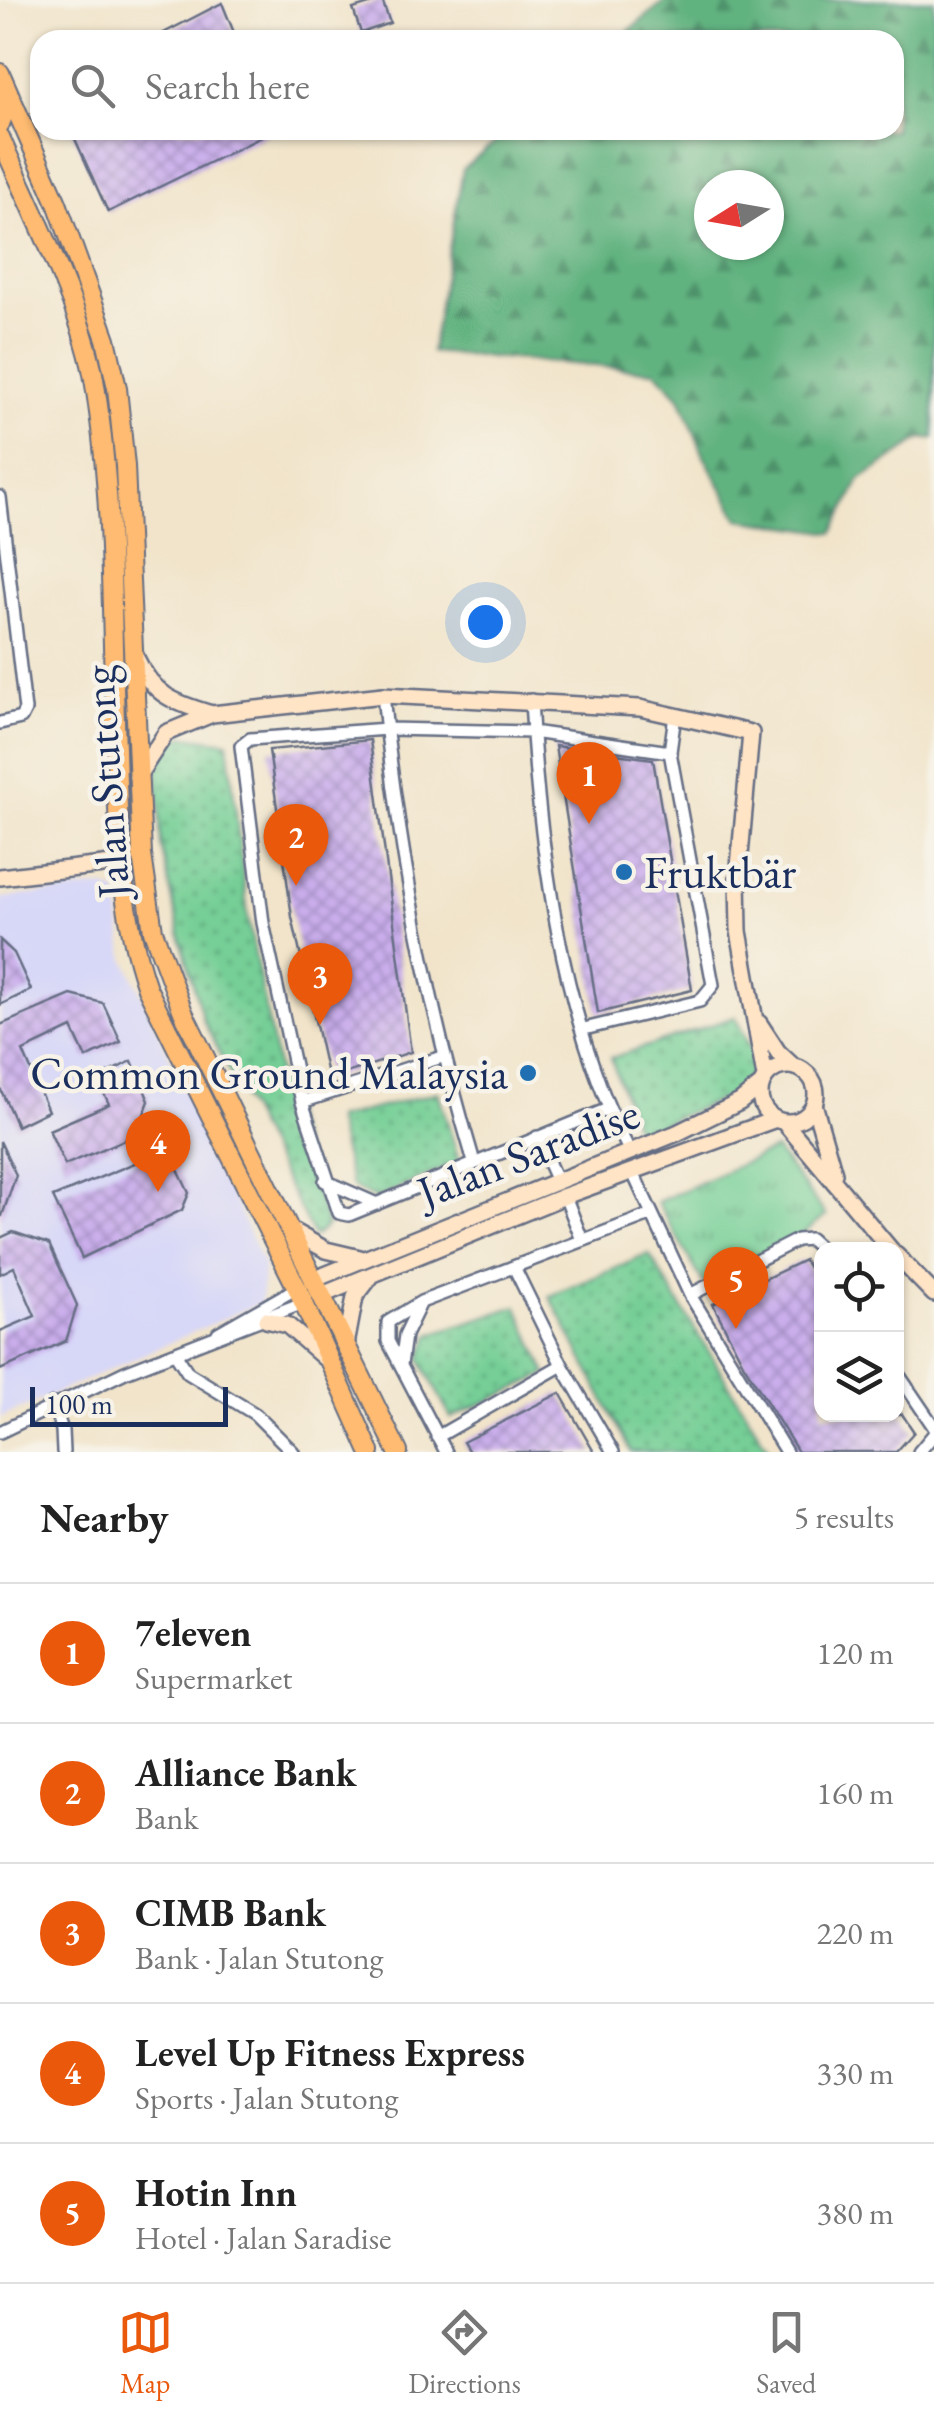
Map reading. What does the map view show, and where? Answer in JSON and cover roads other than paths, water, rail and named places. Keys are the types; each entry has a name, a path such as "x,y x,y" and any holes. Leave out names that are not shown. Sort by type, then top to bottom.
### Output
{"main road":[{"name":"Jalan Stutong","path":"0,73 57,203 115,377 125,466 142,855 153,930 164,969 398,1452"},
{"path":"0,97 4,112 0,124"},
{"name":"Jalan Stutong","path":"0,137 64,289 95,382 110,581 120,863 137,960 147,988 300,1296 370,1452"},
{"path":"120,863 142,855"},
{"path":"300,1296 318,1287"}],"street":[{"path":"0,497 25,710 20,718 0,723"},
{"path":"134,654 154,690 168,700 212,714"},
{"path":"383,696 397,833 442,1057 474,1162"},
{"path":"137,778 166,734 212,714 383,696 530,700 675,715 751,733 738,878 739,931 764,1108 835,1177 885,1242"},
{"path":"530,700 538,800 562,942 608,1109 630,1150"},
{"path":"584,1029 700,1000 714,985 670,752 675,715"},
{"path":"608,1109 342,1215 325,1180 302,1102 263,923 241,746 250,739 386,729 532,732 670,752"},
{"path":"0,877 120,863"},
{"path":"752,1011 778,1052 814,1085 814,1104 835,1177"},
{"path":"302,1102 442,1057"},
{"path":"763,1080 776,1069 794,1066"},
{"name":"Jalan Saradise","path":"318,1287 360,1258 677,1134 740,1102 763,1080"},
{"path":"780,1120 802,1118 814,1104"},
{"name":"Jalan Saradise","path":"318,1287 374,1272 565,1196 780,1120"},
{"path":"537,1137 556,1179"},
{"name":"Jalan Saradise","path":"633,1173 690,1295 786,1452"},
{"path":"325,1180 377,1204"},
{"name":"Jalan Saradise","path":"565,1196 582,1240"},
{"path":"446,1452 400,1369 385,1328 394,1316 421,1302 650,1215"},
{"path":"294,1232 326,1250 360,1258"},
{"path":"690,1295 797,1240 810,1239 814,1243"},
{"path":"904,1263 934,1294"},
{"path":"514,1266 562,1365 613,1452"},
{"path":"346,1347 355,1297 374,1272"},
{"path":"215,1336 266,1320 300,1296"},
{"path":"0,1432 53,1404 300,1296"},
{"path":"400,1369 405,1335 421,1302"},
{"path":"266,1320 287,1325 328,1361"},
{"path":"175,1352 188,1372 254,1414 293,1452"},
{"path":"437,1437 562,1365"},
{"path":"904,1384 934,1430 919,1452"},
{"path":"53,1404 62,1430 62,1452"}],"place":[{"name":"7eleven","path":"589,824"},
{"name":"Fruktbär","path":"624,872"},
{"name":"Alliance Bank","path":"296,886"},
{"name":"CIMB Bank","path":"320,1025"},
{"name":"Common Ground Malaysia","path":"528,1073"},
{"name":"Level Up Fitness Express","path":"158,1192"},
{"name":"Hotin Inn","path":"736,1329"}]}
